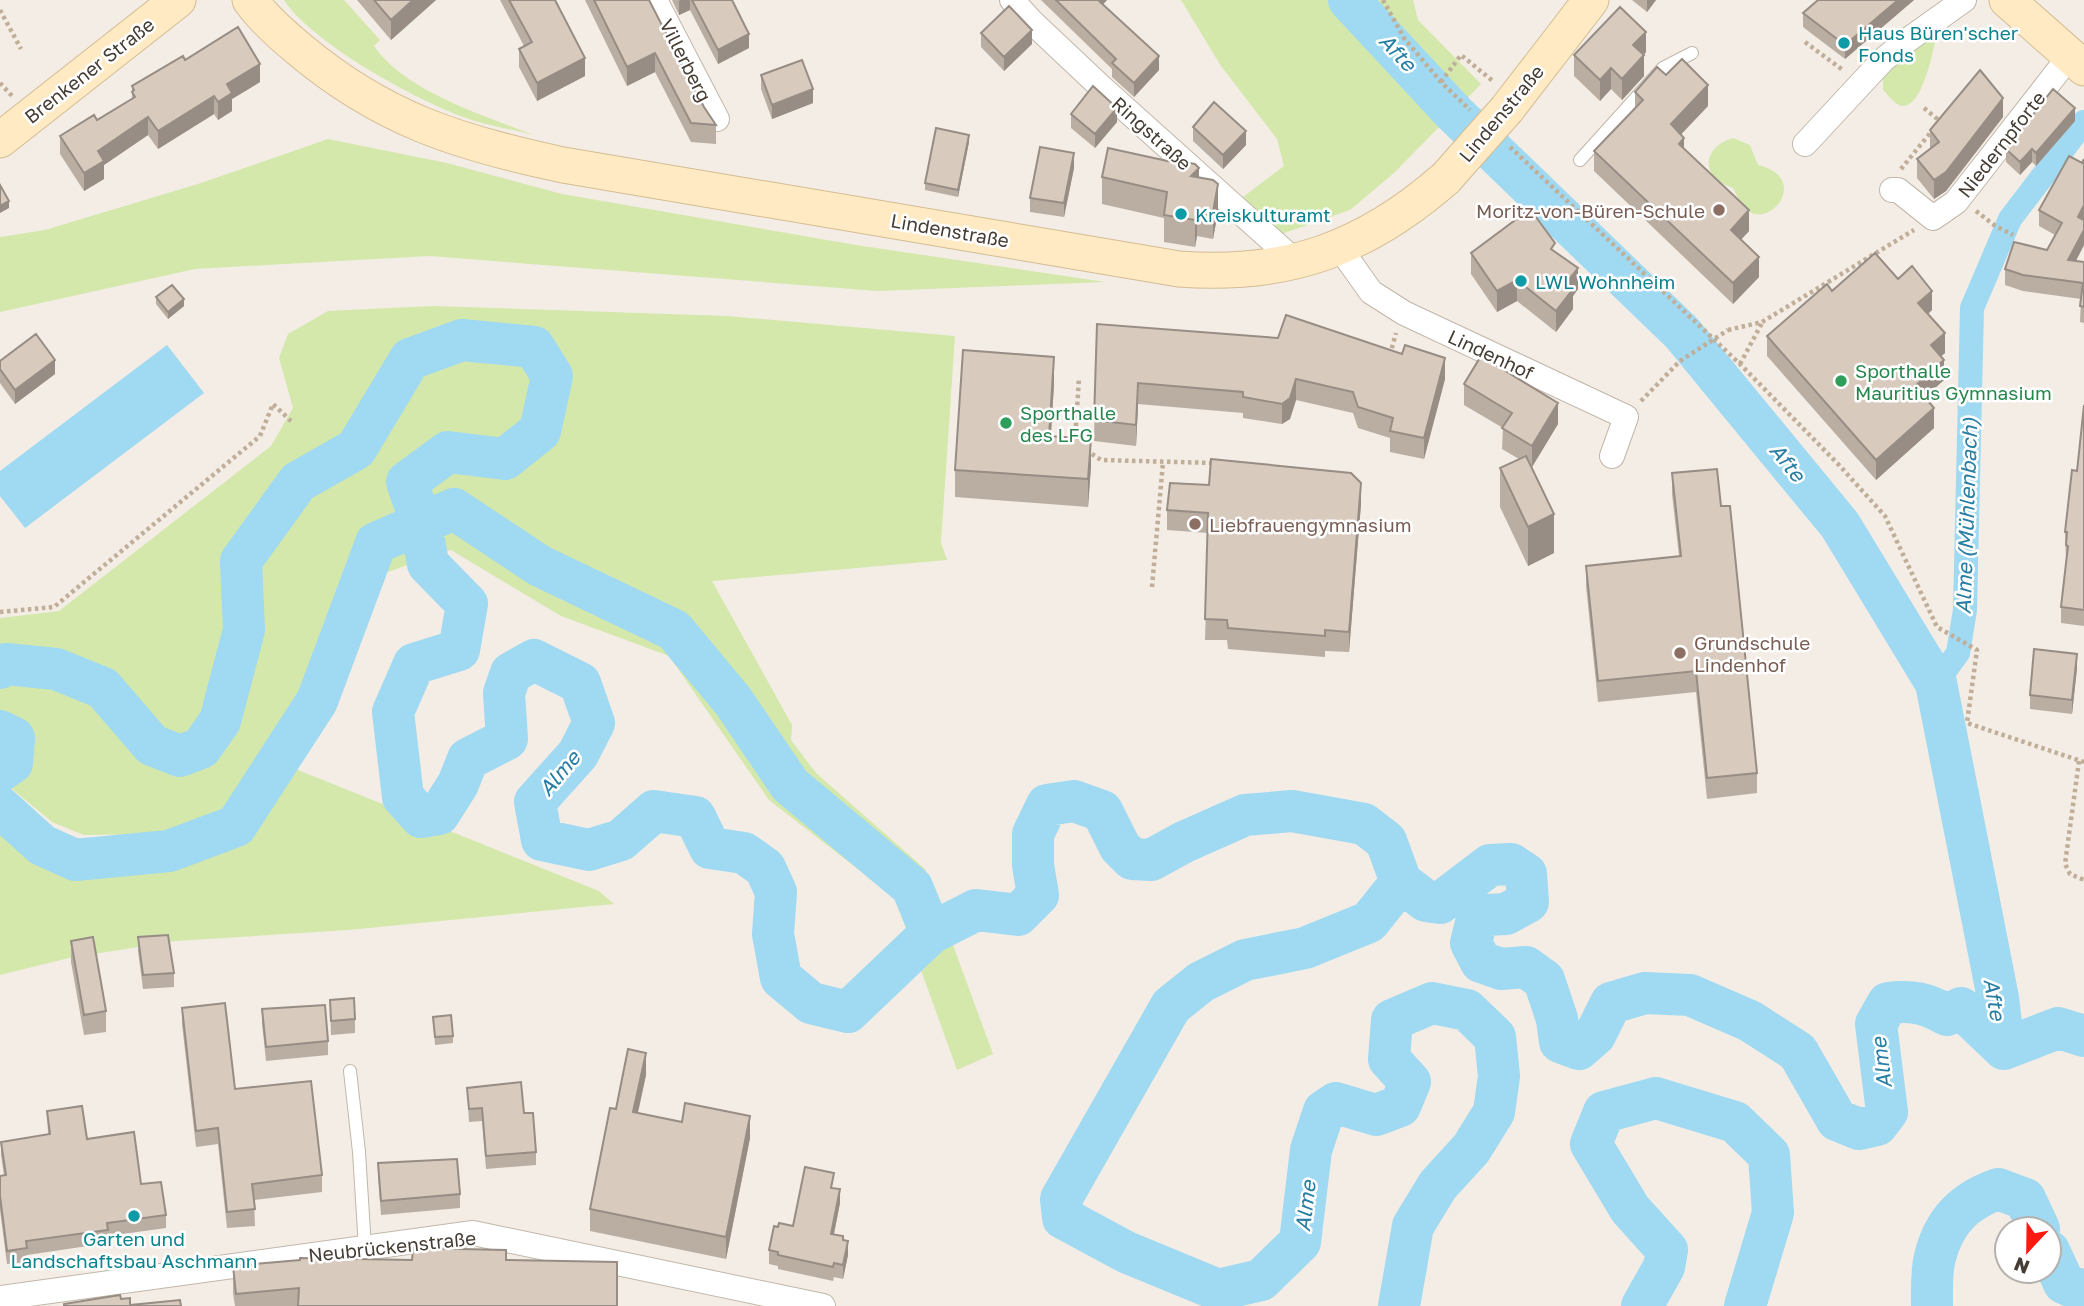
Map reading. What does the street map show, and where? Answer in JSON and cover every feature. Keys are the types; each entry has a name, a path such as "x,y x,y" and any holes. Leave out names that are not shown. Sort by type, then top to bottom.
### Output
{"main road":[{"name":"Brenkener Straße","path":"0,140 178,0"},
{"name":"Lindenstraße","path":"250,0 286,38 353,89 396,114 439,133 493,150 562,165 1179,269 1215,272 1256,270 1339,247 1381,227 1418,202 1446,178 1591,0"},
{"path":"2007,0 2077,62"}],"street":[{"name":"Villerberg","path":"655,0 717,119"},
{"name":"Ringstraße","path":"1012,0 1031,22 1102,88 1295,261"},
{"path":"1805,144 1883,60 1964,0"},
{"name":"Niedernpforte","path":"1933,218 1955,202 2077,62"},
{"path":"1892,190 1898,190 1933,218"},
{"name":"Lindenhof","path":"1339,247 1371,292 1404,313 1626,417"},
{"path":"1612,456 1626,417"},
{"name":"Neubrückenstraße","path":"0,1298 473,1233 822,1306"}],"lane":[{"path":"1580,160 1663,68 1692,53"},
{"path":"350,1071 365,1248"}],"path":[{"path":"1382,0 1404,38 1441,82 1471,110"},
{"path":"0,10 20,49"},
{"path":"1805,43 1839,68 1832,65 1805,43"},
{"path":"1441,82 1461,55 1503,111 1885,516 1937,627 1977,650 1967,723 2081,761 2065,864 2070,874 2084,880"},
{"path":"0,83 16,100"},
{"path":"1924,108 1941,122"},
{"path":"1892,190 1891,181 1946,115"},
{"path":"1626,417 1680,361 1728,330 1762,322 1933,218"},
{"path":"1994,225 2013,235"},
{"path":"1389,357 1404,313"},
{"path":"1740,364 1762,322"},
{"path":"1079,378 1074,442 1101,460 1227,464"},
{"path":"0,612 54,607 260,436 273,404 291,421"},
{"path":"1152,587 1163,462"}],"green space":[{"path":"284,0 344,0 380,40 374,46 405,76 447,100 534,135 466,118 394,84 341,52 298,17"},
{"path":"1181,0 1413,0 1418,20 1481,84 1394,173 1350,210 1273,237 1243,197 1284,166 1277,139 1221,66"},
{"path":"1931,38 1935,42 1919,93 1913,101 1899,105 1883,90 1883,71"},
{"path":"1733,138 1750,145 1758,165 1775,172 1783,182 1784,192 1780,202 1772,210 1761,214 1751,213 1741,204 1733,188 1722,183 1710,170 1710,156 1715,149"},
{"path":"328,139 447,163 562,194 856,245 1105,282 878,291 429,256 195,269 0,312 0,237 45,230 201,183"},
{"path":"433,306 727,316 955,336 941,543 947,560 712,581 792,725 791,740 816,773 925,869 993,1054 957,1070 895,898 769,800 669,656 561,616 451,550 379,575 329,707 293,768 599,891 614,904 348,930 176,941 69,958 0,975 0,830 35,859 70,878 177,865 245,834 293,769 261,751 228,808 161,834 84,835 52,822 0,779 0,618 59,611 271,446 293,408 279,358 288,334 328,311"}],"water":[{"path":"167,345 204,393 25,528 0,496 0,471"}],"building":[{"path":"374,0 413,0 391,20"},
{"path":"509,0 555,0 585,58 537,83 519,49 532,42"},
{"path":"594,0 649,0 716,125 691,123 655,53 627,67"},
{"path":"692,0 732,0 749,34 718,50"},
{"path":"1056,0 1098,0 1159,56 1134,83 1112,63 1116,59"},
{"path":"1818,0 1898,0 1845,45 1803,13"},
{"path":"1009,6 1032,30 1004,57 981,33"},
{"path":"1620,7 1646,32 1633,45 1644,55 1622,79 1611,68 1600,80 1574,55"},
{"path":"238,27 260,64 227,84 232,93 218,102 214,96 158,131 148,117 98,151 104,161 84,173 60,136 94,115 97,120 135,97 132,86 183,56 185,60"},
{"path":"1682,59 1708,85 1671,124 1684,138 1679,144 1749,210 1731,230 1759,257 1733,283 1594,151 1643,100 1635,92 1657,67 1666,75"},
{"path":"802,60 813,89 772,105 761,75"},
{"path":"1980,70 2003,98 1946,172 1934,180 1917,159 1939,142 1930,130"},
{"path":"1093,86 1117,108 1095,134 1071,114"},
{"path":"2053,89 2075,108 2036,153 2032,149 2020,162 2006,149"},
{"path":"1214,102 1246,131 1223,155 1193,127"},
{"path":"936,128 969,135 958,190 925,183"},
{"path":"1040,147 1074,153 1064,203 1030,198"},
{"path":"1108,148 1172,162 1195,164 1199,168 1191,176 1213,180 1218,184 1213,212 1197,209 1195,220 1164,215 1167,192 1102,177"},
{"path":"2069,156 2082,163 2084,159 2084,205 2078,217 2084,220 2084,230 2068,260 2084,262 2084,307 2080,306 2083,283 2023,275 2005,269 2014,242 2047,250 2062,223 2039,210"},
{"path":"0,185 9,201 0,206"},
{"name":"LWL Wohnheim","path":"1530,209 1555,243 1551,249 1578,268 1566,283 1573,289 1556,311 1517,280 1497,291 1471,253"},
{"path":"1875,253 1898,279 1912,266 1932,291 1918,303 1945,333 1931,345 1944,360 1915,386 1934,408 1876,460 1767,336 1827,284 1832,291"},
{"path":"172,285 184,299 168,312 156,297"},
{"path":"1286,315 1402,354 1405,345 1445,358 1424,438 1390,431 1393,418 1358,407 1353,392 1296,379 1290,398 1282,404 1243,397 1243,392 1138,383 1136,425 1094,420 1097,324 1278,338"},
{"path":"36,334 55,360 15,390 0,369 0,361"},
{"name":"Sporthalle des LFG","path":"963,350 1054,357 1049,436 1091,439 1088,479 955,470"},
{"path":"1481,356 1558,403 1532,446 1502,428 1512,413 1464,384"},
{"path":"2084,405 2084,610 2061,607 2072,470 2077,471"},
{"path":"1526,456 1554,514 1528,527 1500,468"},
{"path":"1211,459 1351,473 1361,483 1349,632 1325,630 1325,636 1228,628 1227,620 1205,619 1208,513 1167,510 1170,483 1209,485"},
{"name":"Grundschule Lindenhof","path":"1717,469 1721,506 1730,506 1757,773 1707,778 1696,671 1598,681 1586,566 1681,556 1672,473"},
{"path":"2034,649 2077,654 2072,700 2030,695"},
{"path":"168,935 174,973 143,975 138,937"},
{"path":"93,937 106,1011 84,1015 71,941"},
{"path":"354,998 355,1019 331,1021 330,1000"},
{"path":"225,1003 235,1089 311,1081 322,1175 252,1184 255,1209 227,1212 218,1128 196,1131 182,1008"},
{"path":"325,1005 328,1041 266,1047 262,1009"},
{"path":"451,1015 453,1036 435,1037 433,1017"},
{"path":"628,1049 646,1053 633,1112 682,1122 685,1103 750,1116 726,1237 590,1209 610,1108 616,1109"},
{"path":"521,1082 524,1113 533,1113 536,1152 486,1156 482,1108 469,1109 467,1088"},
{"path":"82,1106 87,1139 134,1132 141,1184 161,1182 166,1215 107,1223 108,1230 26,1241 27,1248 7,1251 0,1196 0,1176 6,1175 1,1142 50,1134 47,1111"},
{"path":"457,1159 460,1194 381,1201 378,1163"},
{"path":"805,1167 834,1173 831,1188 840,1189 831,1234 843,1236 843,1240 848,1241 843,1265 834,1263 833,1267 778,1255 778,1252 769,1250 774,1226 778,1227 779,1223 793,1226"},
{"path":"413,1248 506,1250 506,1260 617,1262 617,1306 298,1306 299,1288 236,1294 233,1266 300,1258 412,1260"},
{"path":"120,1295 121,1299 130,1298 130,1305 180,1300 181,1306 64,1306"}],"waterway":[{"name":"Afte","path":"1349,0 1453,112 1682,333 1840,525 1936,683 1998,998 2004,1049"},
{"name":"Alme (Mühlenbach)","path":"1936,683 1958,653 1965,610 1972,308 2010,219 2084,122"},
{"name":"Alme","path":"0,668 6,664 56,669 103,688 152,745 180,756 201,748 220,721 244,630 241,561 298,482 356,449 410,359 462,340 534,347 552,376 540,431 505,459 448,452 407,482 421,523 428,564 467,604 459,650 414,664 393,712 403,797 421,817 439,814 458,784 468,759 507,739 504,693 511,673 534,660 580,683 594,723 578,754 535,802 542,840 589,850 621,840 654,811 695,817 710,848 744,853 765,868 776,892 773,934 781,978 811,1003 848,1012 931,933 976,910 1018,915 1038,895 1033,865 1033,834 1047,805 1074,801 1102,811 1120,847 1132,859 1151,860 1245,815 1292,811 1364,824 1386,841 1401,882 1426,901 1440,903 1490,865 1511,864 1526,874 1528,902 1506,914 1487,915 1476,923 1471,943 1481,962 1501,969 1526,967 1544,980 1557,1019 1560,1042 1579,1049 1595,1035 1611,1003 1645,993 1690,995 1750,1021 1798,1052 1837,1120 1859,1129 1877,1125 1887,1112 1876,1024 1888,1003 1919,1003 1947,1015 1961,1008 2004,1049"},
{"name":"Alme","path":"0,807 42,845 75,860 169,851 236,826 317,701 376,543 454,509 540,566 674,630 733,701 790,785 912,887 931,933"},
{"name":"Alme","path":"0,731 14,738 12,763 0,771"},
{"name":"Alme","path":"1399,1306 1413,1226 1438,1185 1471,1149 1494,1112 1499,1076 1495,1037 1467,1010 1432,1003 1392,1020 1389,1059 1410,1082 1400,1106 1376,1115 1336,1103 1324,1111 1311,1150 1300,1242 1261,1280 1218,1290 1126,1252 1063,1218 1061,1199 1171,1006 1201,982 1245,960 1305,948 1369,922 1401,882"},
{"name":"Alme","path":"2004,1049 2058,1028 2084,1036"},
{"name":"Alme","path":"1642,1306 1664,1267 1667,1250 1630,1209 1591,1144 1604,1112 1656,1098 1735,1122 1769,1155 1773,1213 1745,1306"},
{"name":"Alme","path":"1932,1306 1933,1269 1939,1244 1950,1223 1965,1206 1998,1189 2025,1199 2032,1215"},
{"name":"Alme","path":"2063,1281 2084,1292"}],"place":[{"name":"Haus Büren'scher Fonds","path":"1844,43"},
{"name":"Moritz-von-Büren-Schule","path":"1719,210"},
{"name":"Kreiskulturamt","path":"1181,214"},
{"name":"LWL Wohnheim","path":"1521,281"},
{"name":"Sporthalle Mauritius Gymnasium","path":"1841,381"},
{"name":"Sporthalle des LFG","path":"1006,423"},
{"name":"Liebfrauengymnasium","path":"1195,524"},
{"name":"Grundschule Lindenhof","path":"1680,653"},
{"name":"Garten und Landschaftsbau Aschmann","path":"134,1216"}]}
